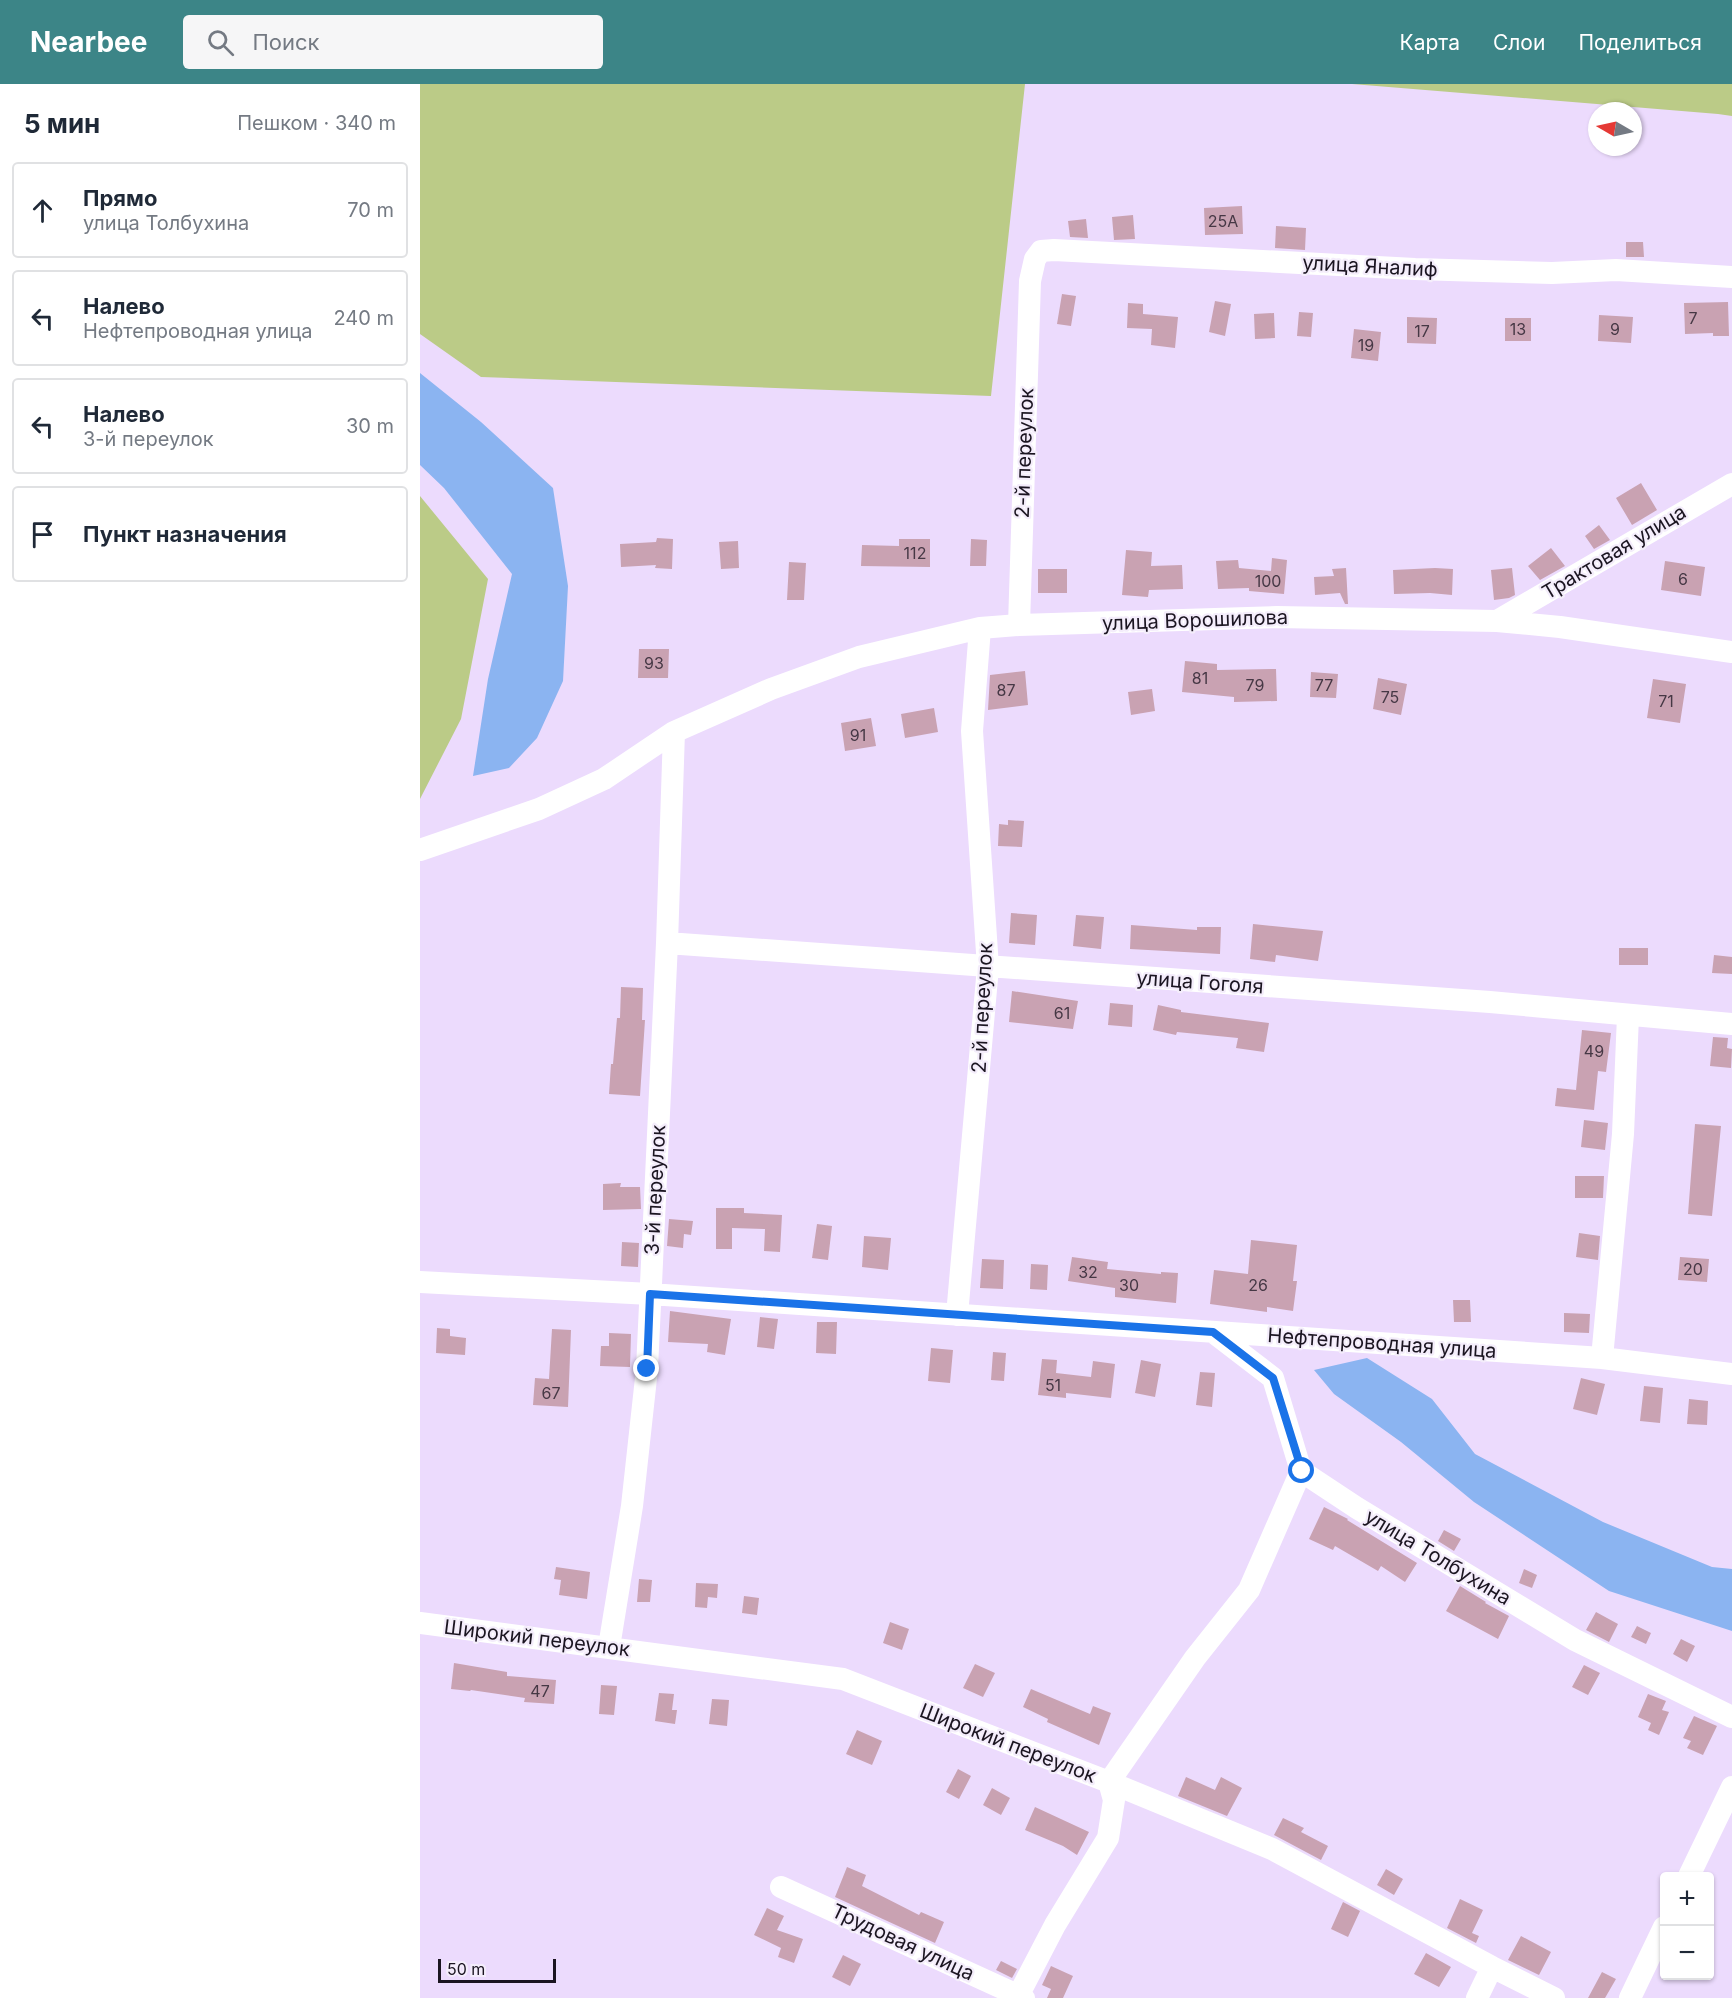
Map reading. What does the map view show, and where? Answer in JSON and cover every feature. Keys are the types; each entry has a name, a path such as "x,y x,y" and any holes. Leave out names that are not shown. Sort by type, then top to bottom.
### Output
{"street":[{"name":"улица Яналиф","path":"1030,281 1035,259 1041,251 1054,250 1414,269 1552,273 1616,270 1732,277"},
{"name":"2-й переулок","path":"1019,625 1030,281"},
{"name":"Трактовая улица","path":"1497,621 1732,484"},
{"name":"улица Ворошилова","path":"420,850 539,809 604,779 674,732 771,689 859,657 980,628 1277,617 1497,621 1560,627 1732,652"},
{"name":"2-й переулок","path":"957,1315 988,967 972,730 980,628"},
{"name":"3-й переулок","path":"609,1647 632,1506 647,1369 667,943 674,732"},
{"name":"улица Гоголя","path":"667,943 1491,1002 1732,1024"},
{"path":"1602,1358 1623,1134 1628,1016"},
{"name":"Нефтепроводная улица","path":"420,1282 650,1294 1602,1358 1732,1374"},
{"path":"1020,1997 1054,1925 1108,1838 1114,1800 1109,1782 1195,1658 1249,1590 1302,1471 1273,1378 1213,1332"},
{"name":"улица Толбухина","path":"1302,1471 1357,1508 1575,1640 1732,1717"},
{"name":"Широкий переулок","path":"420,1623 843,1679 1109,1782 1272,1849 1554,1998"},
{"path":"1691,1872 1732,1787"},
{"name":"Трудовая улица","path":"781,1887 1020,1997"},
{"path":"1630,1998 1660,1937"},
{"path":"1477,1998 1492,1967"}],"green space":[{"path":"420,84 1025,84 991,396 481,377 420,334"},
{"path":"1352,84 1732,84 1732,116 1642,108 1642,102 1588,103"},
{"path":"420,496 488,579 461,719 420,799"}],"water":[{"path":"420,373 481,422 553,488 568,586 563,681 537,738 509,768 473,776 488,679 512,574 444,488 420,465"},
{"path":"1367,1358 1432,1399 1475,1454 1603,1522 1712,1567 1732,1569 1732,1631 1609,1591 1474,1502 1401,1442 1334,1394 1314,1370"}],"building":[{"path":"1242,206 1243,234 1205,235 1204,208"},
{"path":"1133,215 1135,239 1114,240 1112,217"},
{"path":"1086,219 1088,238 1070,237 1068,221"},
{"path":"1276,226 1306,228 1305,250 1275,248"},
{"path":"1626,242 1643,242 1644,257 1626,257"},
{"path":"1062,294 1076,296 1071,326 1057,324"},
{"path":"1215,301 1231,304 1225,336 1209,332"},
{"path":"1728,302 1729,336 1713,336 1713,333 1685,334 1684,303"},
{"path":"1128,303 1143,304 1143,314 1178,317 1175,348 1151,345 1152,329 1127,328"},
{"path":"1299,312 1313,313 1311,337 1297,336"},
{"path":"1274,313 1275,338 1255,339 1254,314"},
{"path":"1599,315 1633,317 1631,343 1598,341"},
{"path":"1407,317 1437,318 1436,344 1407,343"},
{"path":"1505,318 1531,318 1531,341 1505,341"},
{"path":"1354,329 1381,332 1378,361 1351,358"},
{"path":"1641,483 1657,510 1632,525 1616,498"},
{"path":"1599,525 1610,540 1594,549 1585,536"},
{"path":"657,538 673,539 672,569 655,568 656,565 621,567 620,544 656,542"},
{"path":"899,539 930,539 930,567 861,566 862,545 899,546"},
{"path":"971,539 987,540 986,566 970,566"},
{"path":"738,541 739,568 721,569 719,542"},
{"path":"1551,548 1565,566 1540,580 1528,566"},
{"path":"1126,550 1152,552 1151,566 1182,565 1183,589 1149,590 1148,597 1122,595"},
{"path":"1272,558 1287,560 1284,594 1249,591 1249,588 1218,589 1216,561 1238,560 1239,568 1271,571"},
{"path":"1665,561 1705,567 1701,596 1661,590"},
{"path":"789,562 806,563 804,600 787,600"},
{"path":"1346,568 1348,604 1345,604 1340,593 1315,595 1314,577 1334,576 1332,569"},
{"path":"1512,568 1515,595 1494,600 1491,570"},
{"path":"1038,569 1067,569 1067,593 1038,593"},
{"path":"1453,569 1452,595 1394,594 1393,570"},
{"path":"639,649 669,649 668,678 638,678"},
{"path":"1185,661 1217,664 1217,670 1276,669 1277,701 1234,702 1234,697 1182,692"},
{"path":"1025,671 1028,705 988,710 990,675"},
{"path":"1311,672 1338,674 1336,698 1310,697"},
{"path":"1378,678 1407,684 1401,715 1373,709"},
{"path":"1653,679 1686,684 1680,723 1647,718"},
{"path":"1152,689 1155,711 1131,715 1128,692"},
{"path":"934,708 938,732 905,738 901,714"},
{"path":"871,718 876,746 845,751 841,723"},
{"path":"1008,820 1024,821 1022,847 998,846 999,824 1008,825"},
{"path":"1011,913 1037,915 1035,945 1009,943"},
{"path":"1076,915 1104,917 1101,949 1073,946"},
{"path":"1253,924 1323,931 1318,961 1276,955 1275,962 1250,959"},
{"path":"1131,925 1197,930 1197,927 1221,927 1220,954 1130,949"},
{"path":"1619,948 1648,948 1648,965 1619,965"},
{"path":"1714,955 1732,957 1732,974 1712,973"},
{"path":"621,987 643,988 642,1020 645,1020 640,1096 609,1094 617,1018 620,1018"},
{"path":"1012,991 1078,1001 1073,1029 1009,1022"},
{"path":"1110,1003 1133,1005 1132,1027 1108,1025"},
{"path":"1158,1005 1181,1010 1181,1012 1269,1023 1264,1052 1236,1048 1238,1038 1177,1032 1176,1035 1153,1030"},
{"path":"1582,1030 1611,1033 1606,1072 1598,1071 1594,1110 1555,1106 1557,1088 1576,1090"},
{"path":"1713,1037 1728,1038 1727,1048 1732,1049 1731,1068 1710,1066"},
{"path":"1584,1120 1608,1123 1605,1150 1581,1147"},
{"path":"1695,1124 1721,1126 1712,1216 1688,1214"},
{"path":"1575,1176 1604,1176 1603,1198 1575,1198"},
{"path":"621,1183 620,1187 640,1187 641,1209 603,1210 603,1184"},
{"path":"716,1208 744,1208 744,1213 782,1215 780,1252 764,1251 765,1229 732,1228 732,1249 716,1249"},
{"path":"669,1219 693,1221 691,1235 684,1234 683,1248 667,1246"},
{"path":"817,1224 832,1226 828,1260 812,1258"},
{"path":"1579,1233 1600,1236 1598,1260 1576,1257"},
{"path":"864,1236 891,1238 888,1270 862,1267"},
{"path":"1251,1240 1297,1245 1293,1281 1297,1281 1293,1311 1267,1307 1267,1312 1210,1304 1214,1270 1248,1274"},
{"path":"622,1242 639,1243 638,1267 621,1266"},
{"path":"1072,1257 1108,1262 1107,1269 1161,1274 1161,1272 1178,1273 1176,1303 1115,1297 1115,1288 1068,1281"},
{"path":"1680,1257 1709,1259 1707,1282 1678,1280"},
{"path":"982,1259 1004,1260 1003,1289 980,1288"},
{"path":"1031,1264 1048,1265 1047,1290 1030,1289"},
{"path":"1453,1300 1470,1300 1471,1322 1454,1322"},
{"path":"670,1311 731,1319 725,1355 707,1352 708,1344 668,1342"},
{"path":"1564,1313 1590,1314 1589,1333 1564,1332"},
{"path":"760,1317 778,1319 774,1349 757,1347"},
{"path":"817,1322 837,1322 836,1354 816,1353"},
{"path":"437,1328 450,1329 450,1336 466,1338 465,1355 436,1353"},
{"path":"552,1329 571,1330 568,1407 533,1405 535,1378 549,1379"},
{"path":"609,1333 631,1334 630,1367 600,1366 601,1346 609,1346"},
{"path":"931,1348 953,1350 950,1383 928,1381"},
{"path":"993,1352 1006,1353 1004,1381 991,1380"},
{"path":"1042,1359 1057,1360 1056,1373 1091,1377 1093,1361 1115,1364 1111,1398 1066,1393 1066,1398 1038,1395"},
{"path":"1141,1360 1161,1364 1155,1397 1135,1393"},
{"path":"1200,1372 1215,1373 1212,1407 1196,1405"},
{"path":"1581,1378 1605,1384 1597,1415 1573,1409"},
{"path":"1644,1386 1663,1388 1660,1423 1640,1421"},
{"path":"1689,1399 1708,1401 1707,1425 1687,1424"},
{"path":"1324,1507 1348,1519 1417,1563 1405,1582 1381,1566 1378,1571 1335,1546 1333,1550 1309,1539"},
{"path":"1444,1530 1461,1539 1454,1551 1438,1541"},
{"path":"556,1567 590,1572 587,1599 559,1595 561,1580 554,1579"},
{"path":"1524,1569 1537,1575 1532,1588 1519,1583"},
{"path":"639,1579 652,1580 650,1602 637,1602"},
{"path":"696,1583 718,1584 717,1598 708,1597 707,1608 695,1607"},
{"path":"1460,1586 1509,1616 1498,1639 1446,1611"},
{"path":"744,1596 759,1598 757,1615 742,1613"},
{"path":"1596,1612 1618,1624 1609,1642 1586,1630"},
{"path":"890,1622 909,1629 902,1650 883,1643"},
{"path":"1637,1626 1651,1633 1646,1644 1631,1637"},
{"path":"1681,1639 1695,1646 1687,1662 1673,1654"},
{"path":"454,1663 507,1672 507,1676 556,1680 554,1704 524,1702 525,1698 451,1689"},
{"path":"975,1664 995,1673 983,1697 963,1688"},
{"path":"1584,1665 1600,1673 1588,1695 1572,1687"},
{"path":"601,1685 617,1686 614,1715 599,1714"},
{"path":"1031,1689 1090,1714 1093,1706 1111,1713 1099,1745 1047,1722 1048,1719 1023,1707"},
{"path":"659,1693 674,1694 672,1710 677,1710 675,1724 655,1721"},
{"path":"1648,1694 1666,1701 1662,1710 1669,1712 1659,1735 1648,1730 1651,1723 1638,1717"},
{"path":"712,1699 729,1700 727,1726 709,1724"},
{"path":"1694,1716 1717,1726 1703,1755 1687,1748 1691,1741 1683,1738"},
{"path":"857,1730 882,1741 872,1765 846,1754"},
{"path":"958,1769 971,1776 959,1799 946,1792"},
{"path":"1186,1777 1215,1790 1221,1777 1242,1788 1227,1816 1178,1796"},
{"path":"992,1788 1010,1798 1001,1815 983,1805"},
{"path":"1035,1807 1089,1832 1077,1855 1063,1846 1025,1830"},
{"path":"1283,1818 1304,1828 1301,1832 1328,1846 1321,1860 1274,1835"},
{"path":"847,1867 866,1875 862,1886 919,1915 921,1912 944,1922 935,1943 835,1897"},
{"path":"1386,1869 1403,1879 1394,1895 1377,1885"},
{"path":"1460,1899 1483,1910 1472,1933 1479,1936 1476,1943 1447,1928"},
{"path":"1343,1902 1360,1911 1348,1937 1331,1929"},
{"path":"767,1908 784,1916 777,1930 803,1939 794,1963 778,1957 781,1948 754,1935"},
{"path":"1521,1936 1551,1952 1539,1975 1508,1960"},
{"path":"1426,1953 1451,1967 1439,1987 1414,1974"},
{"path":"843,1955 861,1964 850,1986 832,1977"},
{"path":"1001,1961 1017,1969 1012,1978 996,1970"},
{"path":"1051,1966 1073,1976 1063,1998 1047,1998 1051,1989 1042,1985"},
{"path":"1602,1972 1616,1979 1605,1998 1588,1998"}],"route":[{"path":"647,1369 650,1294 1213,1332 1273,1378 1302,1471"}]}
